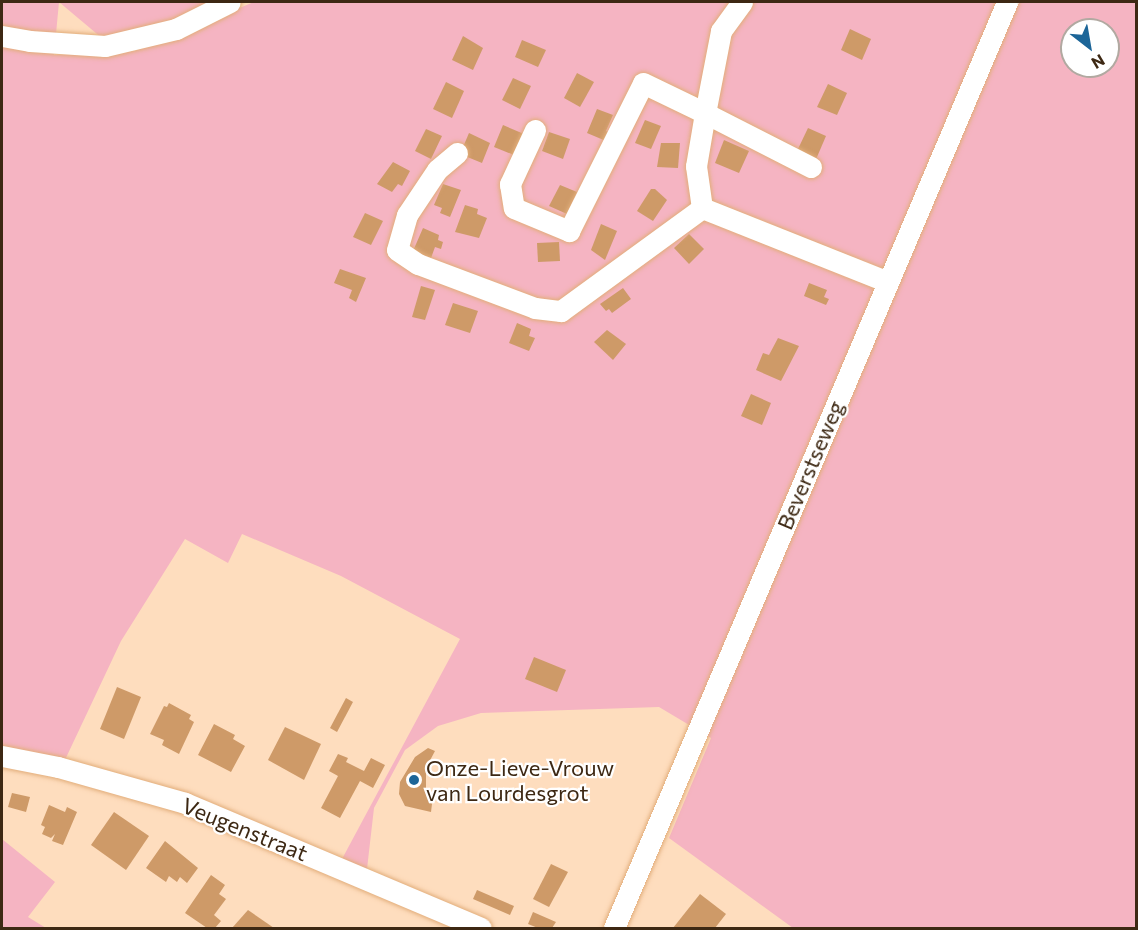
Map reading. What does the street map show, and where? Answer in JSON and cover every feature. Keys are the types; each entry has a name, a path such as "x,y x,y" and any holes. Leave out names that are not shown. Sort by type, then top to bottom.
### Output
{"street":[{"path":"2,36 30,41 105,46 176,28 230,2"},
{"path":"702,208 696,166 705,112 721,31 742,2"},
{"name":"Beverstseweg","path":"614,928 1007,2"},
{"path":"535,130 510,184 514,208 569,231 643,83 811,166"},
{"path":"457,153 437,170 407,216 398,250 418,264 535,308 561,310 702,208"},
{"path":"702,208 888,282"},
{"name":"Veugenstraat","path":"2,756 58,767 185,803 481,928"}],"shaded area":[{"path":"2,2 59,2 54,55 135,51 254,2 1136,2 1136,928 793,928 669,838 711,738 659,707 481,713 438,726 405,750 374,808 367,869 342,859 460,639 341,576 242,534 228,563 185,539 121,641 64,762 2,748"},
{"path":"59,2 214,2 171,22 103,39"},
{"path":"2,839 55,882 28,917 46,928 2,928"}],"building":[{"path":"850,29 871,39 862,60 841,50"},
{"path":"463,36 483,48 473,70 452,60"},
{"path":"522,40 546,50 538,67 515,57"},
{"path":"577,73 594,82 580,107 564,98"},
{"path":"513,78 531,86 520,109 502,100"},
{"path":"446,82 464,91 452,118 433,109"},
{"path":"828,84 847,93 837,115 817,107"},
{"path":"597,109 613,115 606,131 610,133 606,141 587,133"},
{"path":"645,120 661,126 651,149 635,143"},
{"path":"503,125 524,134 514,155 494,147"},
{"path":"808,128 826,136 814,164 797,151"},
{"path":"426,129 442,136 431,159 415,151"},
{"path":"549,132 570,139 563,159 542,151"},
{"path":"469,133 490,143 482,163 460,154"},
{"path":"724,140 749,151 739,173 715,163"},
{"path":"661,143 680,143 678,168 657,167"},
{"path":"393,162 410,171 402,186 398,184 392,192 377,184"},
{"path":"443,184 461,190 450,217 440,213 442,208 434,205"},
{"path":"560,185 577,192 567,214 549,206"},
{"path":"651,189 655,189 667,200 653,221 637,211"},
{"path":"465,205 478,209 477,214 487,218 479,238 455,232"},
{"path":"365,213 383,221 371,245 353,237"},
{"path":"601,224 617,231 605,260 591,250"},
{"path":"423,228 439,235 438,240 443,242 441,249 435,247 431,258 413,251"},
{"path":"689,234 704,249 689,264 674,248"},
{"path":"559,242 560,261 538,262 537,243"},
{"path":"340,269 366,278 356,302 349,298 352,290 334,283"},
{"path":"809,283 827,290 824,297 829,299 826,305 804,296"},
{"path":"421,286 435,290 425,320 412,317"},
{"path":"623,288 631,299 612,313 609,309 606,311 600,304"},
{"path":"453,303 478,311 470,333 445,325"},
{"path":"517,323 531,329 529,336 535,338 529,351 509,343"},
{"path":"607,330 626,344 613,360 594,342"},
{"path":"778,338 799,346 781,381 756,370 763,353 769,355"},
{"path":"751,394 771,403 762,425 741,416"},
{"path":"534,657 566,670 557,692 525,679"},
{"path":"117,687 141,697 124,739 100,729"},
{"path":"346,698 353,702 337,732 330,728"},
{"path":"169,703 191,715 189,719 194,722 179,754 162,745 164,740 150,734 164,706 167,707"},
{"path":"214,724 235,735 233,739 245,746 231,772 198,755"},
{"path":"285,727 321,744 304,780 268,760"},
{"name":"Onze-Lieve-Vrouw van Lourdesgrot","path":"428,748 435,751 426,768 426,795 432,804 431,812 405,806 399,794 400,782 415,757"},
{"path":"338,754 348,758 346,762 364,771 371,758 385,765 373,788 360,781 340,818 321,808 338,776 329,771"},
{"path":"12,793 30,797 26,812 8,807"},
{"path":"49,805 65,812 67,807 77,812 63,845 52,841 55,834 51,838 42,834 45,827 41,825"},
{"path":"114,812 149,836 126,870 91,845"},
{"path":"165,841 198,868 187,883 180,877 177,882 169,876 166,882 146,868"},
{"path":"551,864 568,872 549,907 533,899"},
{"path":"211,875 225,885 219,894 226,899 214,915 221,921 215,928 207,928 185,913"},
{"path":"477,890 514,906 510,915 473,899"},
{"path":"700,894 726,914 715,928 673,928"},
{"path":"248,910 274,928 232,928"},
{"path":"533,912 556,922 552,928 538,928 528,924"}],"place":[{"name":"Onze-Lieve-Vrouw van Lourdesgrot","path":"414,780"}]}
